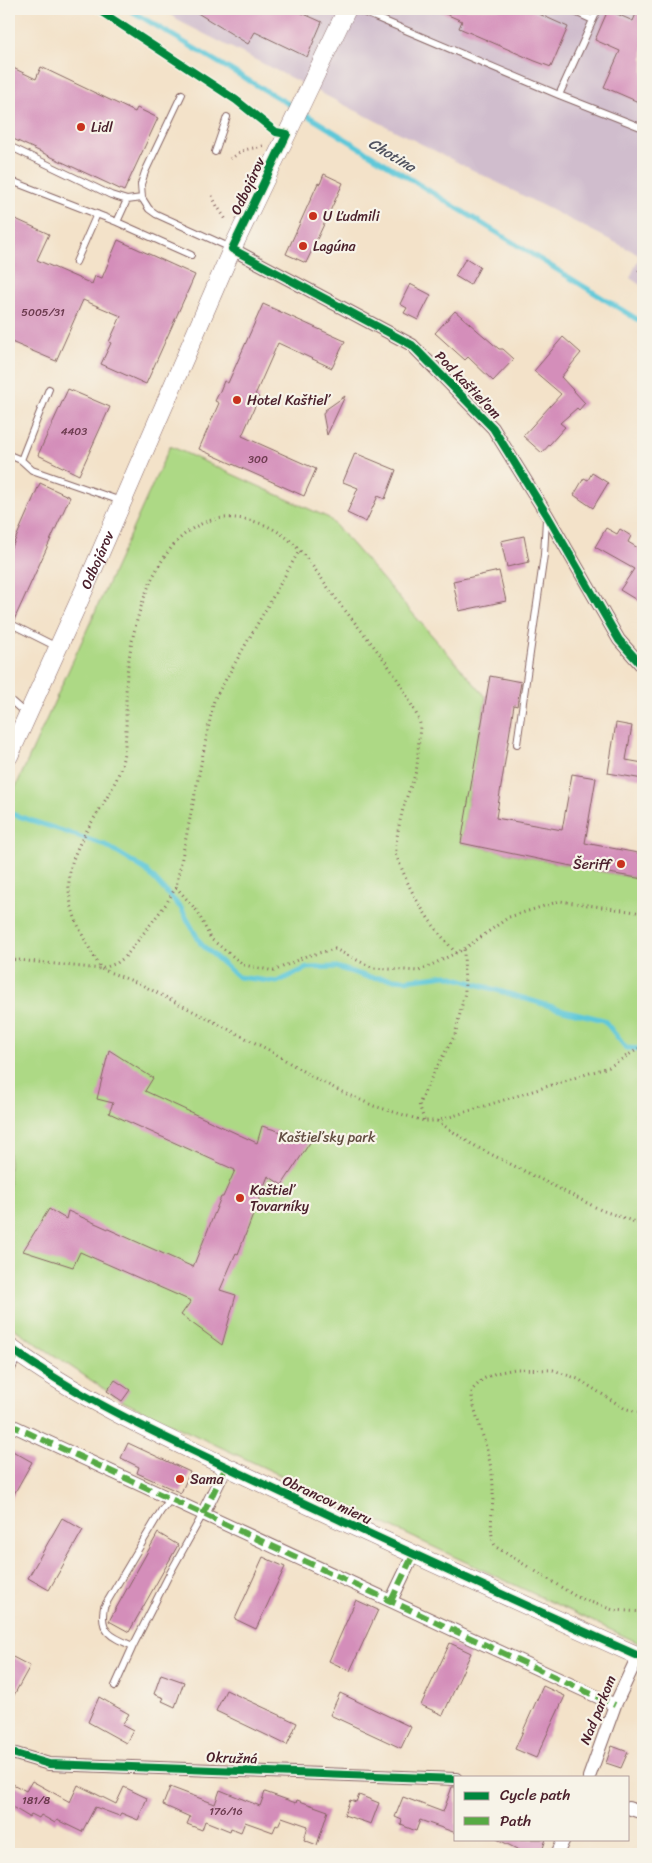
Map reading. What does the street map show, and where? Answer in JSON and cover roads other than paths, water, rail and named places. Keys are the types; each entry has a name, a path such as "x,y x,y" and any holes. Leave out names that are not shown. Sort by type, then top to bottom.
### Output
{"main road":[{"name":"Odbojárov","path":"9,756 232,249 347,9"},
{"name":"Obrancov mieru","path":"11,1356 136,1424 413,1555 641,1657"}],"street":[{"name":"Pod kaštieľom","path":"232,249 412,345 492,428 546,515 619,640 643,667"},
{"path":"9,1424 615,1704"},
{"path":"203,1514 226,1467"},
{"path":"391,1601 413,1555"},
{"name":"Nad parkom","path":"588,1776 615,1704 641,1657"},
{"name":"Okružná","path":"9,1752 49,1764 454,1779"},
{"path":"630,1809 643,1813"},
{"path":"557,1854 564,1840"}],"lane":[{"path":"356,9 559,95 643,128"},
{"path":"569,9 593,20"},
{"path":"559,95 598,9"},
{"path":"182,94 148,164 141,184 142,198 149,209 156,214 232,249"},
{"path":"215,152 227,118"},
{"path":"9,146 111,195 127,200 142,198"},
{"path":"9,180 117,222 191,255"},
{"path":"117,222 127,200"},
{"path":"76,262 97,214"},
{"path":"20,460 49,389"},
{"path":"9,455 20,460 32,470 122,502"},
{"path":"517,744 544,555 546,515"},
{"path":"9,623 58,647"},
{"path":"9,699 27,715"},
{"path":"133,1646 115,1638 108,1632 102,1619 104,1607 170,1499"},
{"path":"116,1686 133,1646 170,1572 203,1514"}],"waterway":[{"name":"Chotina","path":"128,9 302,112 643,323"},
{"path":"9,813 105,845 146,870 181,908 201,944 238,977 277,982 307,968 336,967 368,977 406,980 446,975 563,1010 604,1020 626,1048 643,1049"}],"place":[{"name":"Lidl","path":"81,127"},
{"name":"U Ľudmili","path":"313,216"},
{"name":"Lagúna","path":"303,246"},
{"name":"Hotel Kaštieľ","path":"237,400"},
{"name":"Šeriff","path":"621,864"},
{"name":"Kaštieľ Tovarníky","path":"240,1198"},
{"name":"Sama","path":"180,1479"}],"park label":[{"name":"Kaštieľsky park","path":"327,1137"}]}
